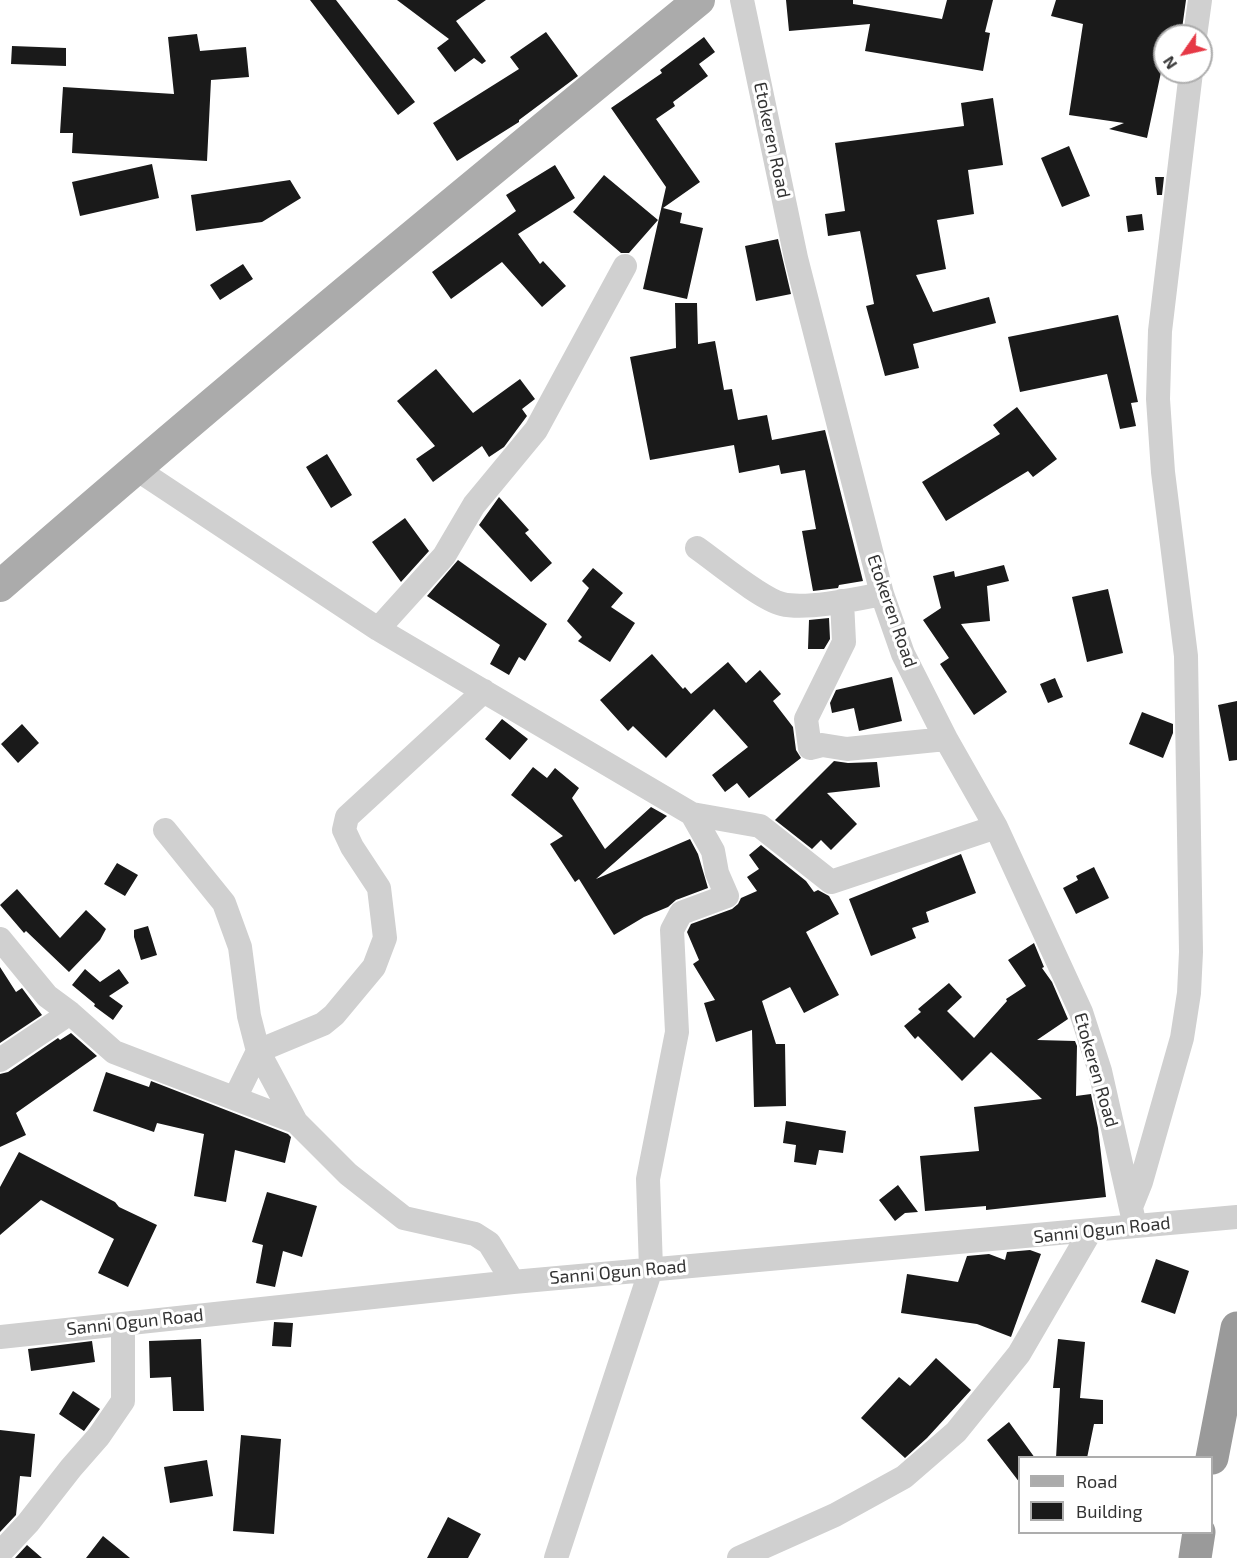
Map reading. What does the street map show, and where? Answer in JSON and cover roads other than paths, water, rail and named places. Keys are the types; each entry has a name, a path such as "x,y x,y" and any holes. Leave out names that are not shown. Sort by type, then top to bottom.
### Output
{"highway":[{"path":"1212,1456 1237,1328"},
{"path":"1195,1558 1199,1534"}],"main road":[{"path":"0,586 135,468 699,0"}],"street":[{"name":"Etokeren Road","path":"742,0 796,258 882,594 903,654 946,739 996,827 1081,1012 1092,1043 1133,1217"},
{"path":"1197,24 1200,0"},
{"path":"1133,1217 1182,1038 1189,993 1191,952 1186,656 1163,472 1158,399 1160,331 1190,84"},
{"path":"378,629 444,556 474,505 536,430 625,266"},
{"path":"135,468 378,629 692,814 760,826 831,882 996,827"},
{"path":"697,548 766,597 780,604 842,602 882,594"},
{"path":"842,602 844,642 806,719 810,748 822,745 847,748 946,739"},
{"path":"235,1098 258,1051 323,1024 334,1015 374,967 385,938 379,888 344,830 347,817 484,691"},
{"path":"556,1558 651,1269 648,1179 677,1032 672,930 681,914 727,896 717,873 713,851 692,814"},
{"path":"165,830 224,903 240,947 249,1016 258,1051 296,1122 348,1174 404,1218 475,1234 489,1243 513,1282"},
{"path":"0,939 46,996 70,1012 114,1052 296,1122"},
{"path":"0,1060 70,1012"},
{"name":"Sanni Ogun Road","path":"0,1337 513,1282 1090,1232 1133,1217 1237,1217"},
{"path":"738,1558 835,1515 904,1478 956,1432 1019,1354 1090,1232"},
{"path":"0,1553 28,1523 99,1436 123,1401 123,1324"}]}
